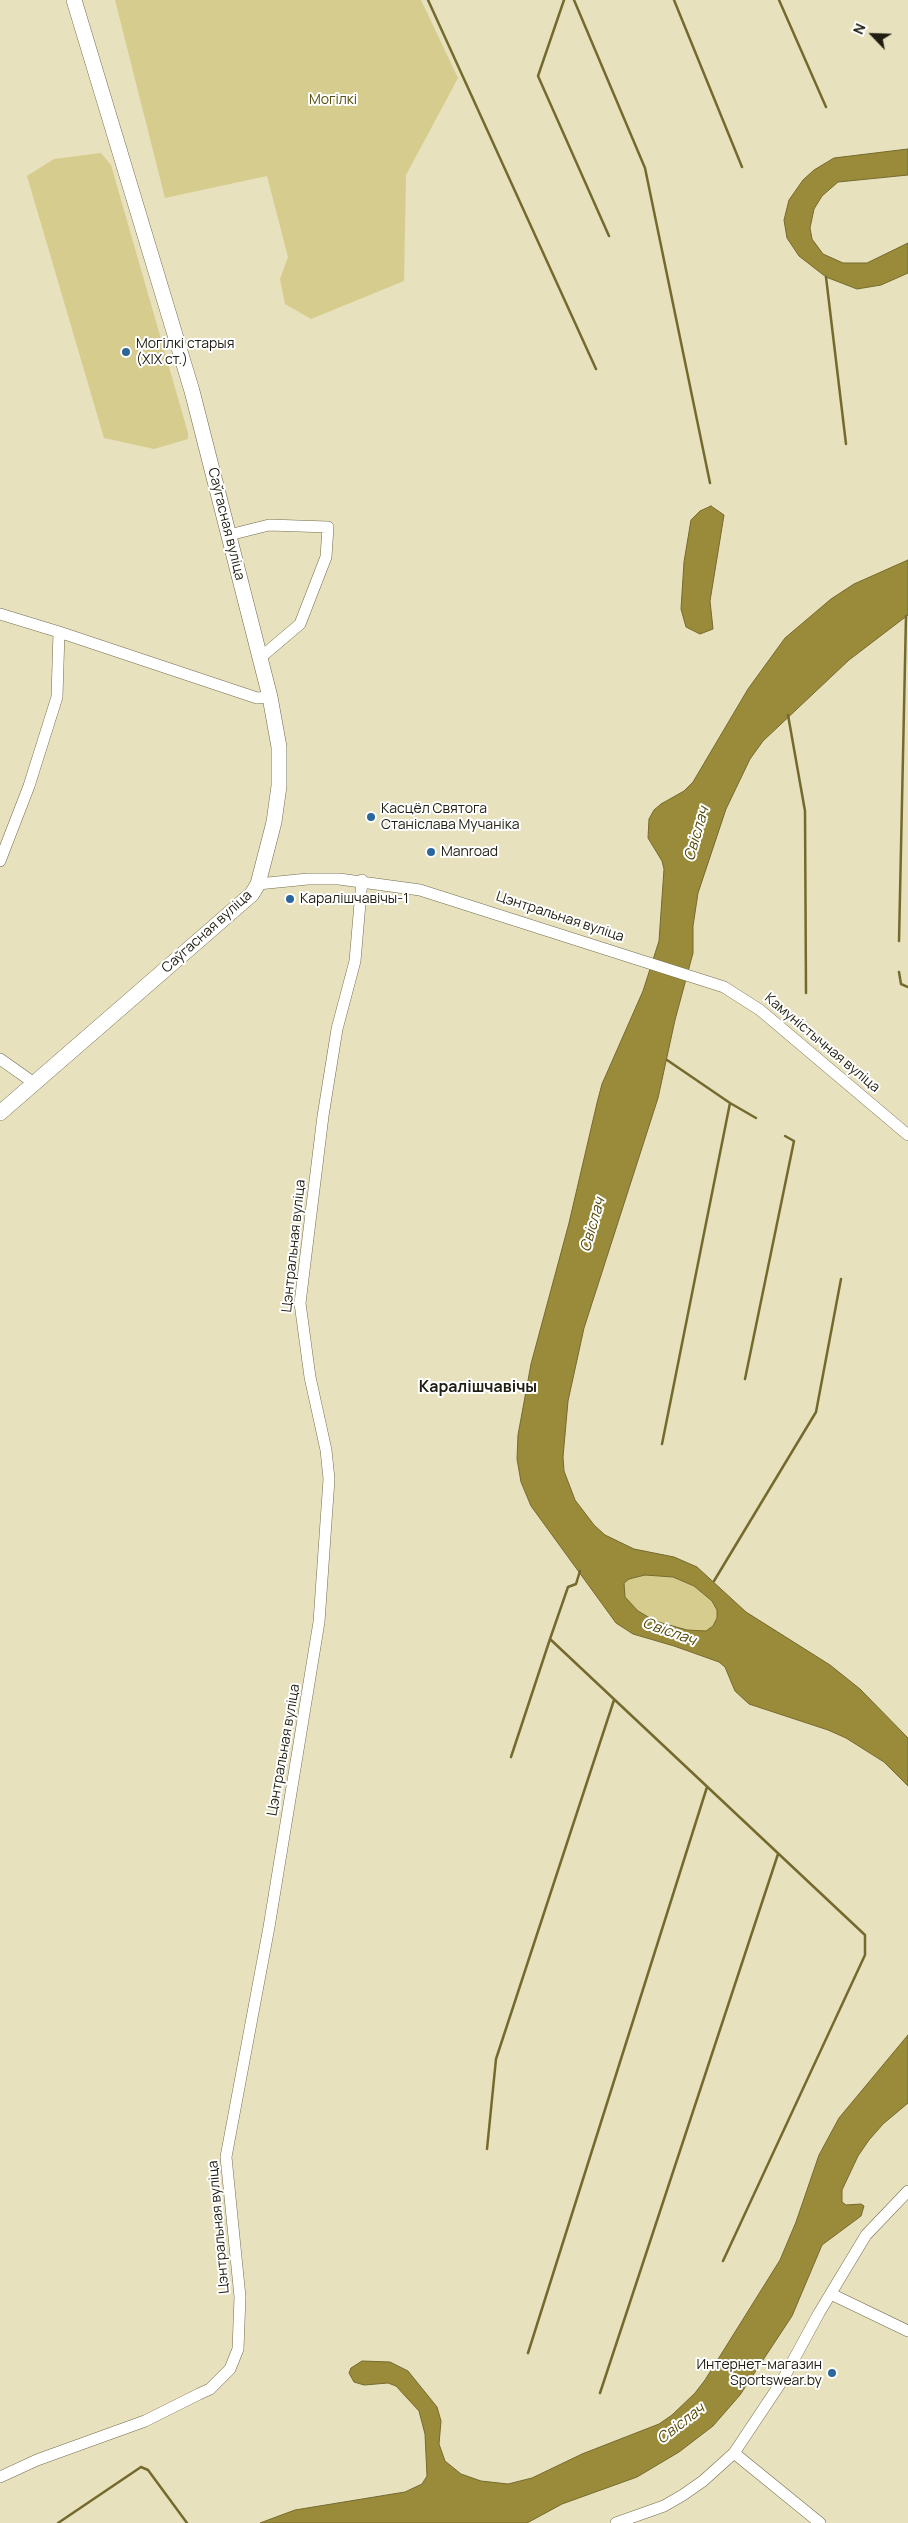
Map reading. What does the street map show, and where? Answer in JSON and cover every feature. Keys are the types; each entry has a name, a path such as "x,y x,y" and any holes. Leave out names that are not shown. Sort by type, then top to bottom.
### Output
{"main road":[{"name":"Саўгасная вуліца","path":"0,1113 237,909 258,884 274,822 279,786 279,747 270,698 180,343 74,0"}],"street":[{"path":"229,535 269,525 328,527 326,557 300,624 260,658"},
{"path":"0,614 257,698 270,698"},
{"path":"0,861 29,786 57,698 59,632"},
{"name":"Цэнтральная вуліца","path":"258,884 308,878 362,880 433,893 710,982"},
{"name":"Цэнтральная вуліца","path":"0,2476 37,2460 145,2421 204,2392 230,2368 238,2349 240,2297 226,2157 269,1927 319,1622 329,1479 326,1450 310,1378 300,1303 322,1124 337,1029 355,961 362,880"},
{"name":"Камуністычная вуліца","path":"710,982 738,994 760,1010 908,1136"},
{"path":"0,1059 34,1083"},
{"path":"616,2523 664,2506 683,2495 703,2481 734,2453 782,2381 866,2235 908,2191"},
{"path":"831,2294 908,2331"},
{"path":"734,2453 820,2523"}],"green space":[{"name":"Могілкі","path":"115,0 421,0 458,78 406,175 404,281 311,319 285,304 280,279 288,257 267,176 165,198"},
{"path":"101,153 111,165 188,433 188,439 154,449 104,438 27,176 54,159"},
{"path":"645,1575 673,1577 694,1586 712,1601 717,1610 717,1618 713,1626 706,1631 687,1630 655,1621 638,1611 625,1597 624,1583 629,1579"}],"water":[{"path":"908,149 908,175 838,182 822,196 814,209 810,228 812,239 823,254 843,263 867,263 908,243 908,273 881,285 857,289 826,277 799,256 787,238 784,220 789,200 803,180 814,170 834,158"},
{"path":"711,506 724,515 710,601 713,629 700,634 686,627 681,609 684,562 691,520 700,511"},
{"name":"Свіслач","path":"908,560 908,615 849,660 763,741 750,759 726,809 698,893 693,926 693,953 675,1020 658,1098 584,1328 568,1401 563,1457 564,1471 575,1500 594,1525 605,1535 634,1549 674,1557 697,1567 746,1612 830,1665 860,1689 908,1738 908,1786 884,1762 846,1738 828,1730 749,1704 735,1691 725,1667 719,1662 633,1634 616,1623 531,1506 521,1482 517,1459 518,1435 531,1364 569,1223 602,1084 643,991 659,941 664,869 662,861 648,838 649,819 654,810 661,804 684,791 693,782 748,689 785,638 831,599 854,584","holes":["645,1575 673,1577 694,1586 712,1601 717,1610 717,1618 713,1626 706,1631 687,1630 655,1621 638,1611 625,1597 624,1583 629,1579"]},
{"name":"Свіслач","path":"908,2035 908,2103 883,2124 869,2140 858,2156 842,2190 842,2202 846,2205 861,2204 864,2206 861,2216 822,2245 792,2316 740,2395 713,2426 679,2452 637,2477 562,2504 527,2523 260,2523 295,2510 405,2492 422,2484 427,2476 425,2434 419,2411 396,2386 388,2383 364,2385 354,2382 349,2373 351,2368 362,2361 390,2362 408,2371 437,2407 441,2421 439,2444 445,2461 461,2474 481,2481 508,2484 532,2478 582,2454 659,2424 672,2415 695,2393 705,2380 780,2260 796,2222 819,2155 839,2118"}],"waterway":[{"path":"428,0 596,369"},
{"path":"564,0 538,76 609,236"},
{"path":"574,0 645,168 710,483"},
{"path":"674,0 742,167"},
{"path":"779,0 826,107"},
{"path":"826,277 846,444"},
{"path":"899,941 906,616"},
{"path":"788,715 805,811 806,993"},
{"path":"899,972 901,984 908,987"},
{"path":"662,1444 730,1103 667,1060"},
{"path":"730,1103 756,1118"},
{"path":"745,1379 794,1141 785,1136"},
{"path":"714,1581 816,1412 841,1279"},
{"path":"580,1571 576,1584 568,1587 550,1639 865,1935 865,1955 723,2261"},
{"path":"511,1757 550,1639"},
{"path":"487,2149 496,2059 614,1700"},
{"path":"528,2353 707,1787"},
{"path":"600,2393 778,1854"},
{"path":"58,2523 141,2467 148,2470 187,2523"}],"place":[{"name":"Могілкі старыя (XIX ст.)","path":"126,352"},
{"name":"Касцёл Святога Станіслава Мучаніка","path":"371,817"},
{"name":"Manroad","path":"431,852"},
{"name":"Каралішчавічы-1","path":"290,899"},
{"name":"Интернет-магазин Sportswear.by","path":"832,2373"}],"district":[{"name":"Каралішчавічы","path":"478,1388"}]}
